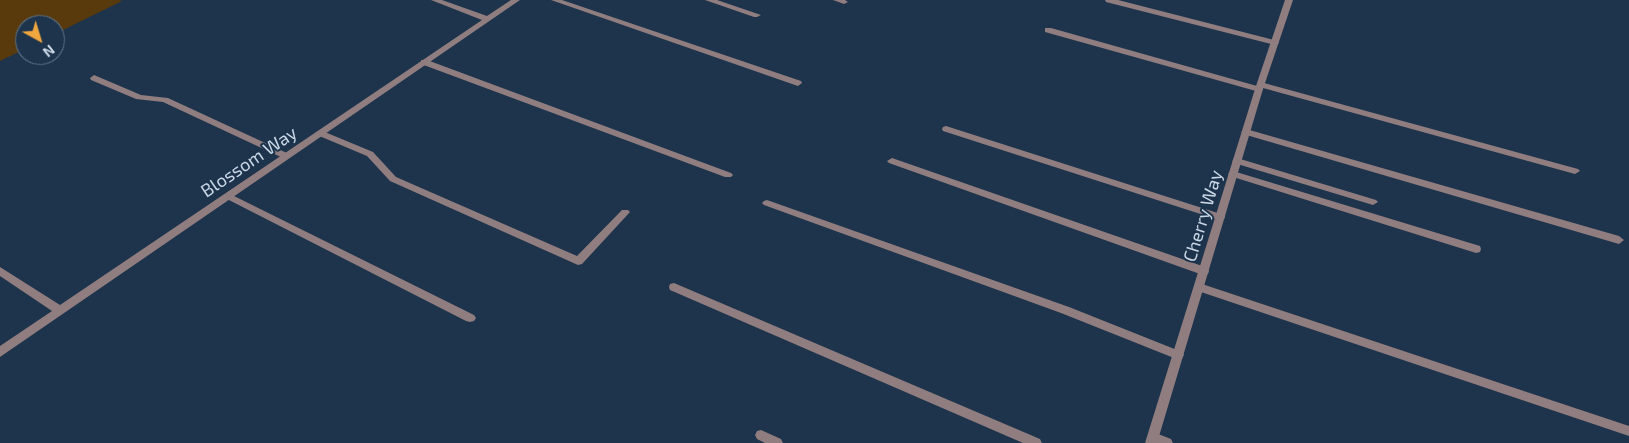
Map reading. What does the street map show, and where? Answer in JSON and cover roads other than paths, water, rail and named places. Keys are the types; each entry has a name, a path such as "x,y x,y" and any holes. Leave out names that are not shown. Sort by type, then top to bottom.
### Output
{"street":[{"path":"435,0 488,19"},
{"name":"Blossom Way","path":"0,352 516,0"},
{"path":"555,0 798,83"},
{"path":"709,0 758,15"},
{"path":"1109,0 1275,42"},
{"name":"Cherry Way","path":"1152,440 1260,87 1289,0"},
{"path":"1048,30 1575,170"},
{"path":"424,62 728,175"},
{"path":"94,78 139,97 165,100 286,156"},
{"path":"946,129 1220,217"},
{"path":"1246,132 1618,240"},
{"path":"320,133 370,154 393,179 578,261 625,212"},
{"path":"892,161 1204,271"},
{"path":"1237,161 1373,202"},
{"path":"1233,174 1476,249"},
{"path":"228,196 470,318"},
{"path":"767,203 1065,310 1178,355"},
{"path":"0,271 60,311"},
{"path":"674,287 1036,443"},
{"path":"1199,287 1629,431"},
{"path":"761,435 776,443"},
{"path":"1152,440 1167,443"}]}
